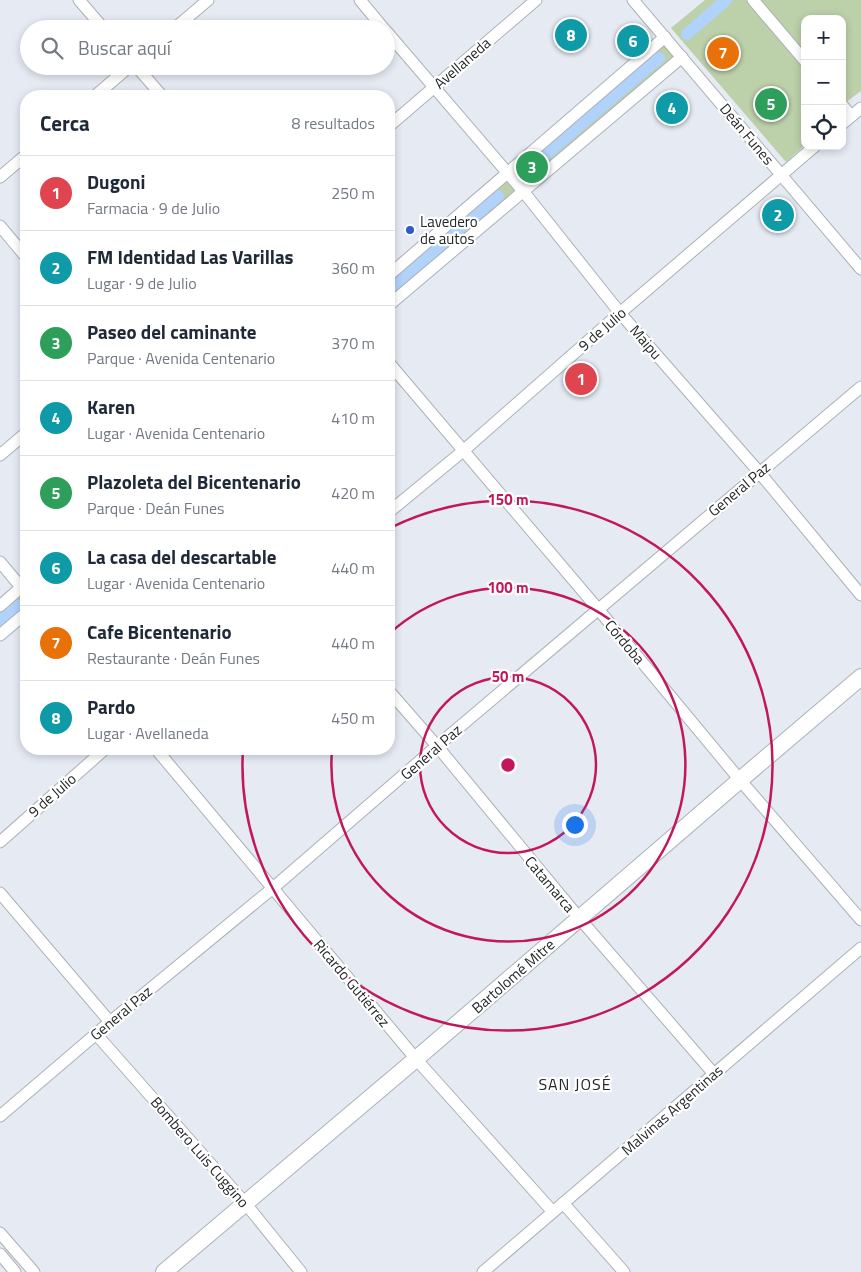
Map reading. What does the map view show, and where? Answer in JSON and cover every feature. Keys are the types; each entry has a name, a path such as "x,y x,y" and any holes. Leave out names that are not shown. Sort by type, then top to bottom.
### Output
{"main road":[{"name":"Bartolomé Mitre","path":"164,1272 580,919 861,677"}],"street":[{"path":"79,0 96,20"},
{"path":"185,20 208,0"},
{"name":"Maipu","path":"360,0 377,20"},
{"name":"Avellaneda","path":"395,121 536,0"},
{"name":"Deán Funes","path":"634,0 861,269"},
{"path":"753,0 804,60"},
{"path":"395,270 665,37"},
{"name":"Maipu","path":"395,42 523,192 620,313 759,472 861,595"},
{"path":"395,300 682,57"},
{"path":"102,90 120,75"},
{"path":"144,75 157,90"},
{"path":"846,121 861,108"},
{"path":"846,109 852,116"},
{"name":"9 de Julio","path":"395,507 463,451 620,313 811,150"},
{"path":"0,177 20,160"},
{"path":"0,226 20,250"},
{"name":"Córdoba","path":"395,370 740,780 861,920"},
{"name":"General Paz","path":"0,1116 110,1022 273,888 437,746 861,387"},
{"path":"0,455 20,437"},
{"path":"0,562 20,583"},
{"path":"0,606 20,592"},
{"path":"0,635 20,618"},
{"name":"Catamarca","path":"395,698 580,919 714,1074"},
{"name":"9 de Julio","path":"0,842 98,755"},
{"name":"Ricardo Gutiérrez","path":"161,755 416,1059 553,1212"},
{"path":"0,892 110,1022"},
{"name":"Malvinas Argentinas","path":"483,1272 861,948"},
{"name":"Bombero Luis Cuggino","path":"96,1034 244,1203 301,1272"},
{"path":"563,1203 624,1272"},
{"path":"0,1232 34,1272"},
{"path":"0,1254 16,1272"}],"green space":[{"path":"705,0 746,0 801,59 801,149 786,162 671,28"},
{"path":"753,0 861,0 861,91 846,102 846,15 801,15 801,56"},
{"path":"664,42 677,57 395,297 395,272"},
{"path":"20,591 20,614 0,632 0,609"}],"waterway":[{"path":"687,34 726,0"},
{"path":"525,172 659,58"},
{"path":"395,284 498,196"},
{"path":"0,621 18,606"}],"place":[{"name":"Pardo","path":"571,35"},
{"name":"La casa del descartable","path":"633,41"},
{"name":"Cafe Bicentenario","path":"723,53"},
{"name":"Plazoleta del Bicentenario","path":"771,104"},
{"name":"Karen","path":"672,108"},
{"name":"Paseo del caminante","path":"532,167"},
{"name":"FM Identidad Las Varillas","path":"778,215"},
{"name":"Lavedero de autos","path":"410,230"},
{"name":"Dugoni","path":"581,379"}],"district":[{"name":"SAN JOSÉ","path":"575,1084"}]}
